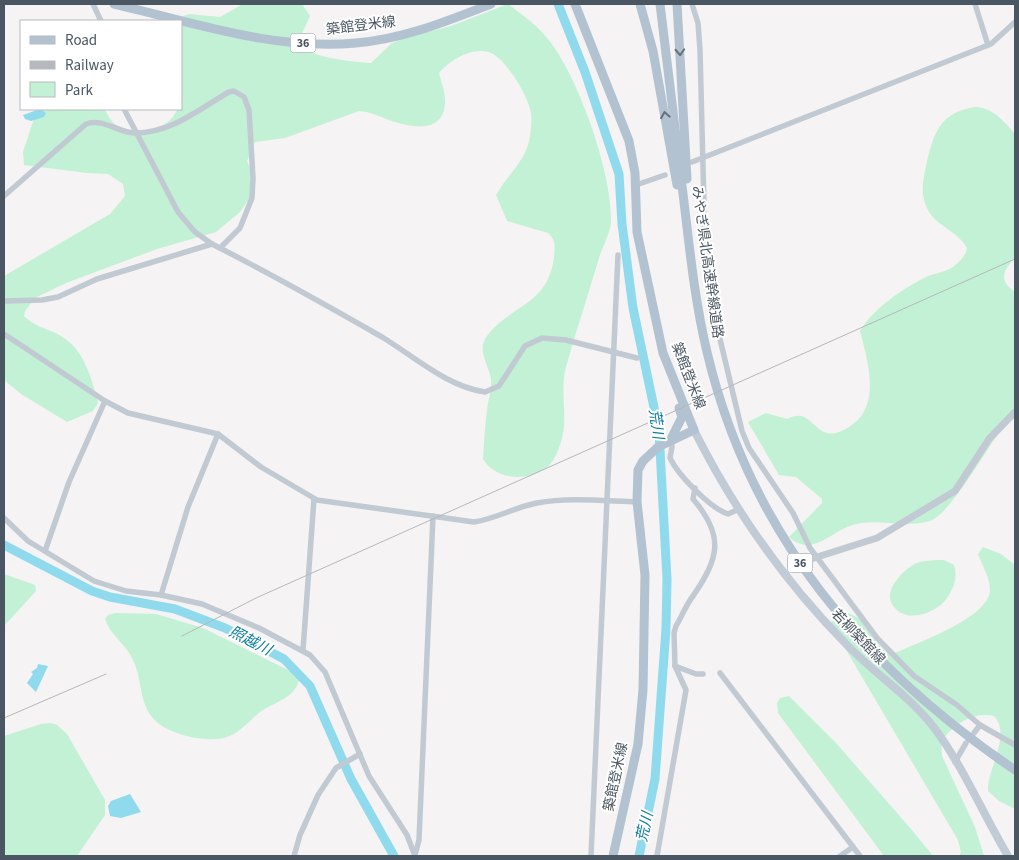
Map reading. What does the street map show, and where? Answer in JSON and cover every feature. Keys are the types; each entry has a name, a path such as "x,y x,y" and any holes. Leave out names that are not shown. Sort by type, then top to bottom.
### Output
{"main road":[{"name":"築館登米線","path":"114,4 246,34 329,45 358,43 412,33 491,4"},
{"name":"築館登米線","path":"575,4 629,141 634,160 640,249 663,353 673,384 694,430 669,440 649,454 638,470 637,502 645,575 642,714 614,856"},
{"path":"640,4 657,75 694,284"},
{"name":"みやぎ県北高速幹線道路","path":"660,4 694,284 707,353 726,419 754,484 796,557 831,605 874,655 946,720 1015,770"},
{"path":"677,4 694,284"},
{"path":"669,440 682,417 673,384"},
{"name":"若柳築館線","path":"694,430 715,472 782,568 846,645 932,726 955,762 1008,856"}],"street":[{"path":"93,4 101,20"},
{"path":"692,4 698,23 700,50 704,245 714,314 742,431 749,448 792,513 815,558 858,614 897,660 914,676 957,705 980,725 1015,745"},
{"path":"975,4 988,45"},
{"path":"692,162 988,45 1015,22"},
{"path":"4,196 86,124 97,122 136,133 155,131 170,126 229,92 240,94 247,101 252,163 252,198 240,228 220,248"},
{"path":"124,110 183,219 195,232 212,244 382,338 428,368 478,391 486,392 499,386 525,346 542,338 566,340 637,358"},
{"path":"636,185 665,174"},
{"path":"4,300 42,300 58,297 97,279 212,244"},
{"path":"591,856 612,352 618,255"},
{"path":"4,334 128,413 218,434 261,467 314,499 474,522 486,520 534,503 550,501 637,502"},
{"path":"45,551 69,482 105,400"},
{"path":"782,568 877,538 954,491 971,470 989,439 1015,412"},
{"path":"161,595 188,507 218,434"},
{"path":"669,440 672,447 670,458 695,488 716,509 728,514 739,509"},
{"path":"657,856 686,690 675,666 674,633 676,626 707,574 716,549 715,536 693,499 695,488"},
{"path":"303,650 314,499"},
{"path":"415,856 419,840 434,516"},
{"path":"4,518 28,542 104,585 126,591 161,595 202,604 303,650 313,657 325,672 377,791 407,835 415,856"},
{"path":"675,666 696,674 703,674"},
{"path":"720,673 860,856"},
{"path":"974,733 980,725"},
{"path":"955,762 966,744"},
{"path":"294,856 300,835 318,795 336,768 360,754"},
{"path":"840,856 853,846"}],"green space":[{"path":"243,4 302,4 310,16 299,40 302,46 319,55 353,62 371,63 391,44 400,39 451,26 508,4 529,20 548,39 571,76 592,126 606,179 611,223 566,367 563,385 563,433 557,453 549,466 530,475 512,477 496,471 483,459 486,416 491,383 490,373 484,358 484,342 497,325 527,303 544,286 550,273 555,250 554,241 548,233 507,221 496,195 525,152 530,136 531,116 526,97 515,78 502,61 489,52 475,51 468,53 455,59 439,73 445,104 443,114 432,125 406,125 371,113 359,111 285,138 255,142 247,161 254,176 255,190 240,212 216,232 157,249 66,283 35,298 25,311 24,316 38,326 61,336 76,349 86,365 96,394 98,403 93,411 67,422 21,394 4,380 4,276 110,214 125,196 123,184 108,174 24,165 23,152 37,110 105,110 116,125 124,128 142,131 160,127 173,116 176,110 182,110 182,20 178,18 189,14 220,17"},
{"path":"975,107 992,112 1015,134 1015,258 1005,271 1004,279 1015,292 1015,410 962,489 939,515 930,521 909,524 877,522 857,524 811,545 804,545 789,537 822,503 822,499 796,477 779,475 748,422 766,413 787,419 800,416 805,417 822,431 833,433 849,427 859,418 866,408 870,383 860,331 880,307 889,300 924,278 953,267 965,254 967,248 963,242 930,214 923,198 923,187 932,144 940,127 953,114"},
{"path":"983,547 1001,554 1015,565 1015,809 999,801 988,791 1000,742 999,724 994,716 986,715 963,721 945,736 941,743 942,756 975,827 984,856 959,856 961,852 958,840 832,626 831,617 838,610 858,618 863,622 881,648 891,654 938,634 966,619 986,601 990,591 989,582 978,554"},
{"path":"944,560 954,565 955,582 942,604 927,613 911,616 903,614 896,609 890,597 893,585 897,579 907,569 917,563"},
{"path":"4,574 35,585 36,591 4,626"},
{"path":"116,613 156,614 203,628 292,672 299,679 297,685 294,691 284,699 260,712 227,737 209,739 176,733 158,723 148,711 133,660 110,630 105,619 108,615"},
{"path":"789,696 836,743 933,856 884,856 778,713 777,703 780,698"},
{"path":"51,723 57,725 67,734 105,800 105,815 77,856 4,856 4,736 41,724"}],"water":[{"path":"37,110 46,113 44,117 31,121 25,119 23,115"},
{"path":"38,664 48,666 36,692 27,683 33,674 31,672 37,668"},
{"path":"130,794 141,812 121,818 110,816 108,806 111,801"}],"waterway":[{"name":"荒川","path":"558,4 585,72 619,174 622,224 633,308 659,431 667,579 666,629 655,779 639,856"},
{"name":"照越川","path":"4,545 92,591 110,597 175,609 225,628 284,659 310,686 351,779 394,856"}],"railway":[{"path":"182,636 256,598 1015,259"},
{"path":"4,718 106,674"}]}
